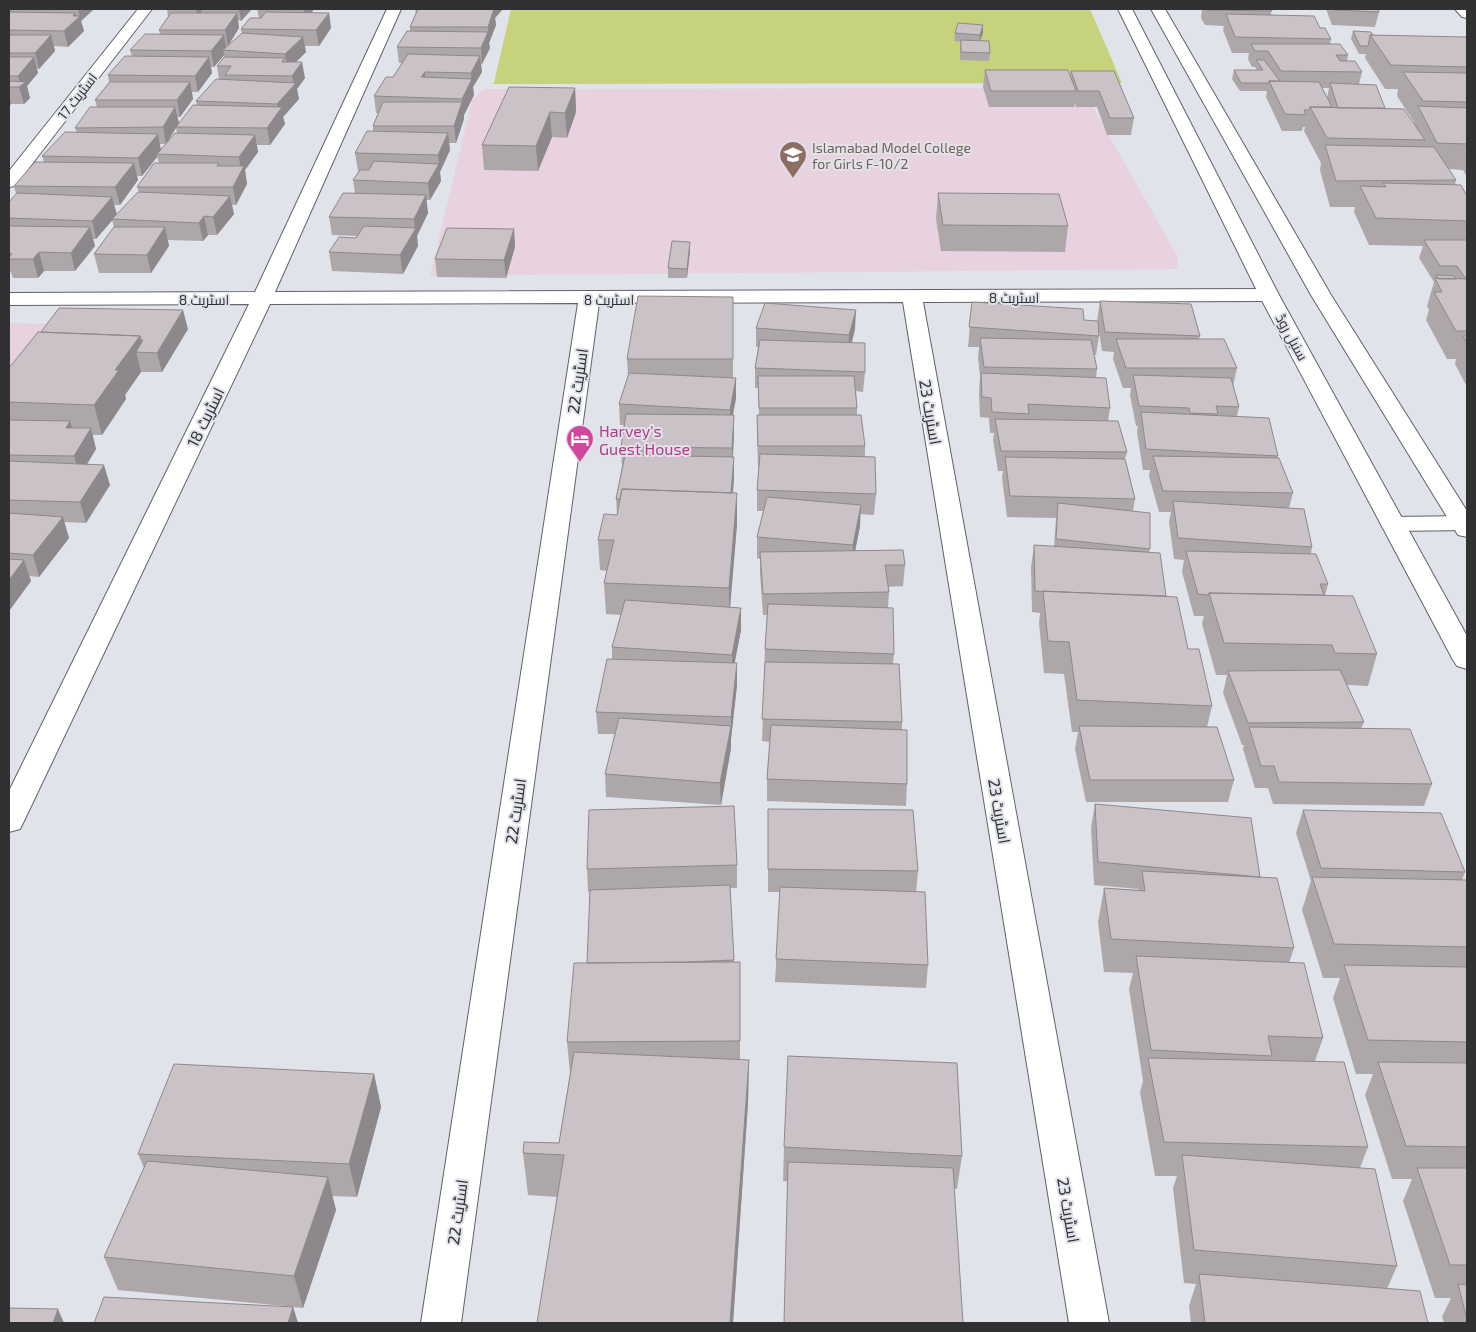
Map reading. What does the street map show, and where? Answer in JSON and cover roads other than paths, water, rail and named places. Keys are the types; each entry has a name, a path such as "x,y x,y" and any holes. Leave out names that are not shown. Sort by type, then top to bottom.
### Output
{"street":[{"name":"اسٹریٹ 17","path":"9,182 145,9"},
{"name":"اسٹریٹ 18","path":"9,821 262,299 394,9"},
{"name":"سنبل روڈ","path":"1125,9 1270,295 1467,660"},
{"path":"1158,9 1321,295 1466,525"},
{"path":"1462,9 1467,14"},
{"path":"1141,41 1177,41"},
{"name":"اسٹریٹ 8","path":"9,299 912,298 1270,295"},
{"name":"اسٹریٹ 23","path":"912,298 1089,1323"},
{"name":"اسٹریٹ 22","path":"441,1323 589,299"},
{"path":"1394,524 1466,525"}],"place":[{"name":"Islamabad Model College for Girls F-10/2","path":"793,179"},
{"name":"Harvey's Guest House","path":"580,463"}]}
